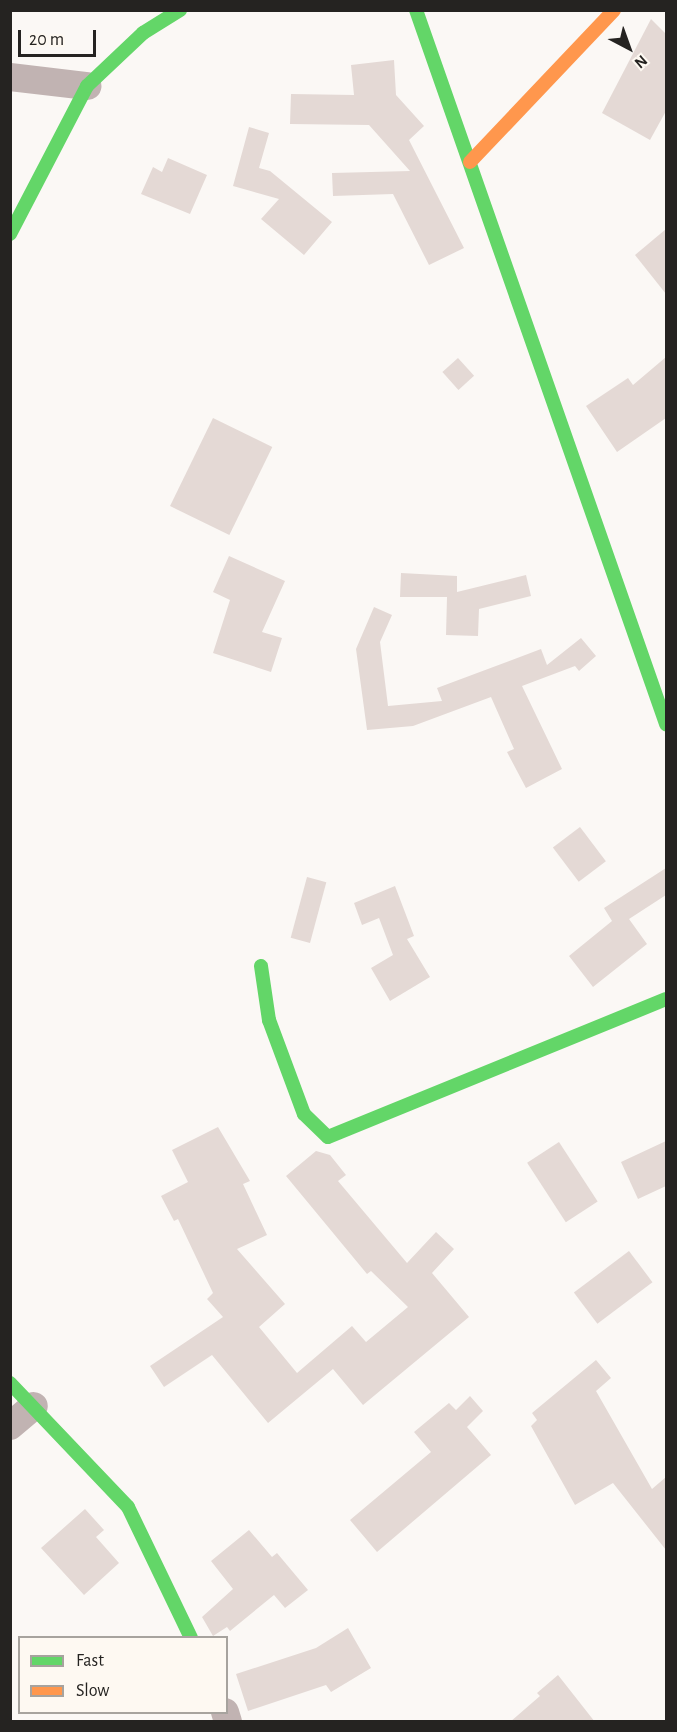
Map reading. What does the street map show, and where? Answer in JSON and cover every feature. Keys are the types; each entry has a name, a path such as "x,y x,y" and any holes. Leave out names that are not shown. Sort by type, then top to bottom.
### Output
{"street":[{"path":"10,234 87,86 143,33 180,10"},
{"path":"416,10 666,724"},
{"path":"470,162 614,10"},
{"path":"10,77 87,86"},
{"path":"261,966 269,1020 304,1114 328,1137 666,999"},
{"path":"10,1383 128,1507 190,1636"},
{"path":"10,1426 34,1406"}],"building":[{"path":"651,19 666,34 666,111 650,140 602,113"},
{"path":"394,60 396,95 424,126 409,140 464,248 429,265 393,194 333,196 332,173 410,171 369,125 290,124 291,94 354,95 351,65"},
{"path":"249,127 269,133 259,168 270,171 332,222 304,255 261,219 279,199 233,186"},
{"path":"168,158 207,175 190,214 141,194 153,167 162,172"},
{"path":"666,229 666,294 635,255"},
{"path":"666,357 666,418 617,452 586,406 628,378 633,385"},
{"path":"458,358 474,376 458,390 442,372"},
{"path":"213,418 272,447 229,535 170,506"},
{"path":"229,556 285,581 262,632 282,638 271,672 213,653 230,600 213,592"},
{"path":"401,573 457,576 457,592 526,575 531,596 479,609 478,636 446,635 447,597 400,597"},
{"path":"374,607 392,615 380,642 388,706 442,701 437,688 541,649 547,665 581,638 596,656 579,671 575,666 522,686 562,769 526,788 507,752 514,749 491,697 413,726 367,730 356,649"},
{"path":"580,827 606,861 579,882 553,847"},
{"path":"666,868 666,895 629,919 647,944 593,987 569,956 612,921 604,908"},
{"path":"307,877 326,882 310,943 291,938"},
{"path":"395,886 414,936 407,939 430,977 390,1001 371,968 393,955 379,918 362,925 354,903"},
{"path":"218,1127 250,1181 243,1184 267,1235 237,1249 285,1304 259,1327 297,1373 352,1326 366,1342 408,1307 371,1271 367,1274 286,1176 316,1151 330,1155 346,1175 338,1181 407,1263 436,1232 454,1249 432,1273 469,1317 363,1405 333,1369 268,1423 212,1355 164,1387 150,1366 223,1317 207,1299 213,1293 178,1219 174,1221 161,1196 188,1182 172,1150"},
{"path":"666,1141 666,1186 638,1199 621,1162"},
{"path":"559,1142 598,1202 566,1222 527,1163"},
{"path":"629,1251 652,1282 597,1324 574,1293"},
{"path":"596,1360 611,1378 596,1391 652,1489 666,1477 666,1550 613,1483 575,1505 531,1426 537,1420 532,1413"},
{"path":"470,1396 483,1411 467,1427 491,1455 377,1552 350,1520 431,1452 414,1432 449,1403 456,1410"},
{"path":"85,1509 104,1530 96,1537 119,1563 84,1595 41,1548"},
{"path":"249,1530 272,1557 277,1553 308,1590 285,1608 274,1595 230,1631 227,1627 213,1636 202,1617 233,1589 211,1561"},
{"path":"348,1628 371,1668 331,1692 326,1685 248,1711 236,1674 316,1648"},
{"path":"558,1675 595,1722 510,1722 540,1696 537,1693"}],"traffic: fast":[{"path":"10,234 87,86 143,33 180,10"},
{"path":"416,10 666,724"},
{"path":"261,966 269,1020 304,1114 328,1137 666,999"},
{"path":"10,1383 128,1507 190,1636"}],"traffic: slow":[{"path":"470,162 614,10"}]}
